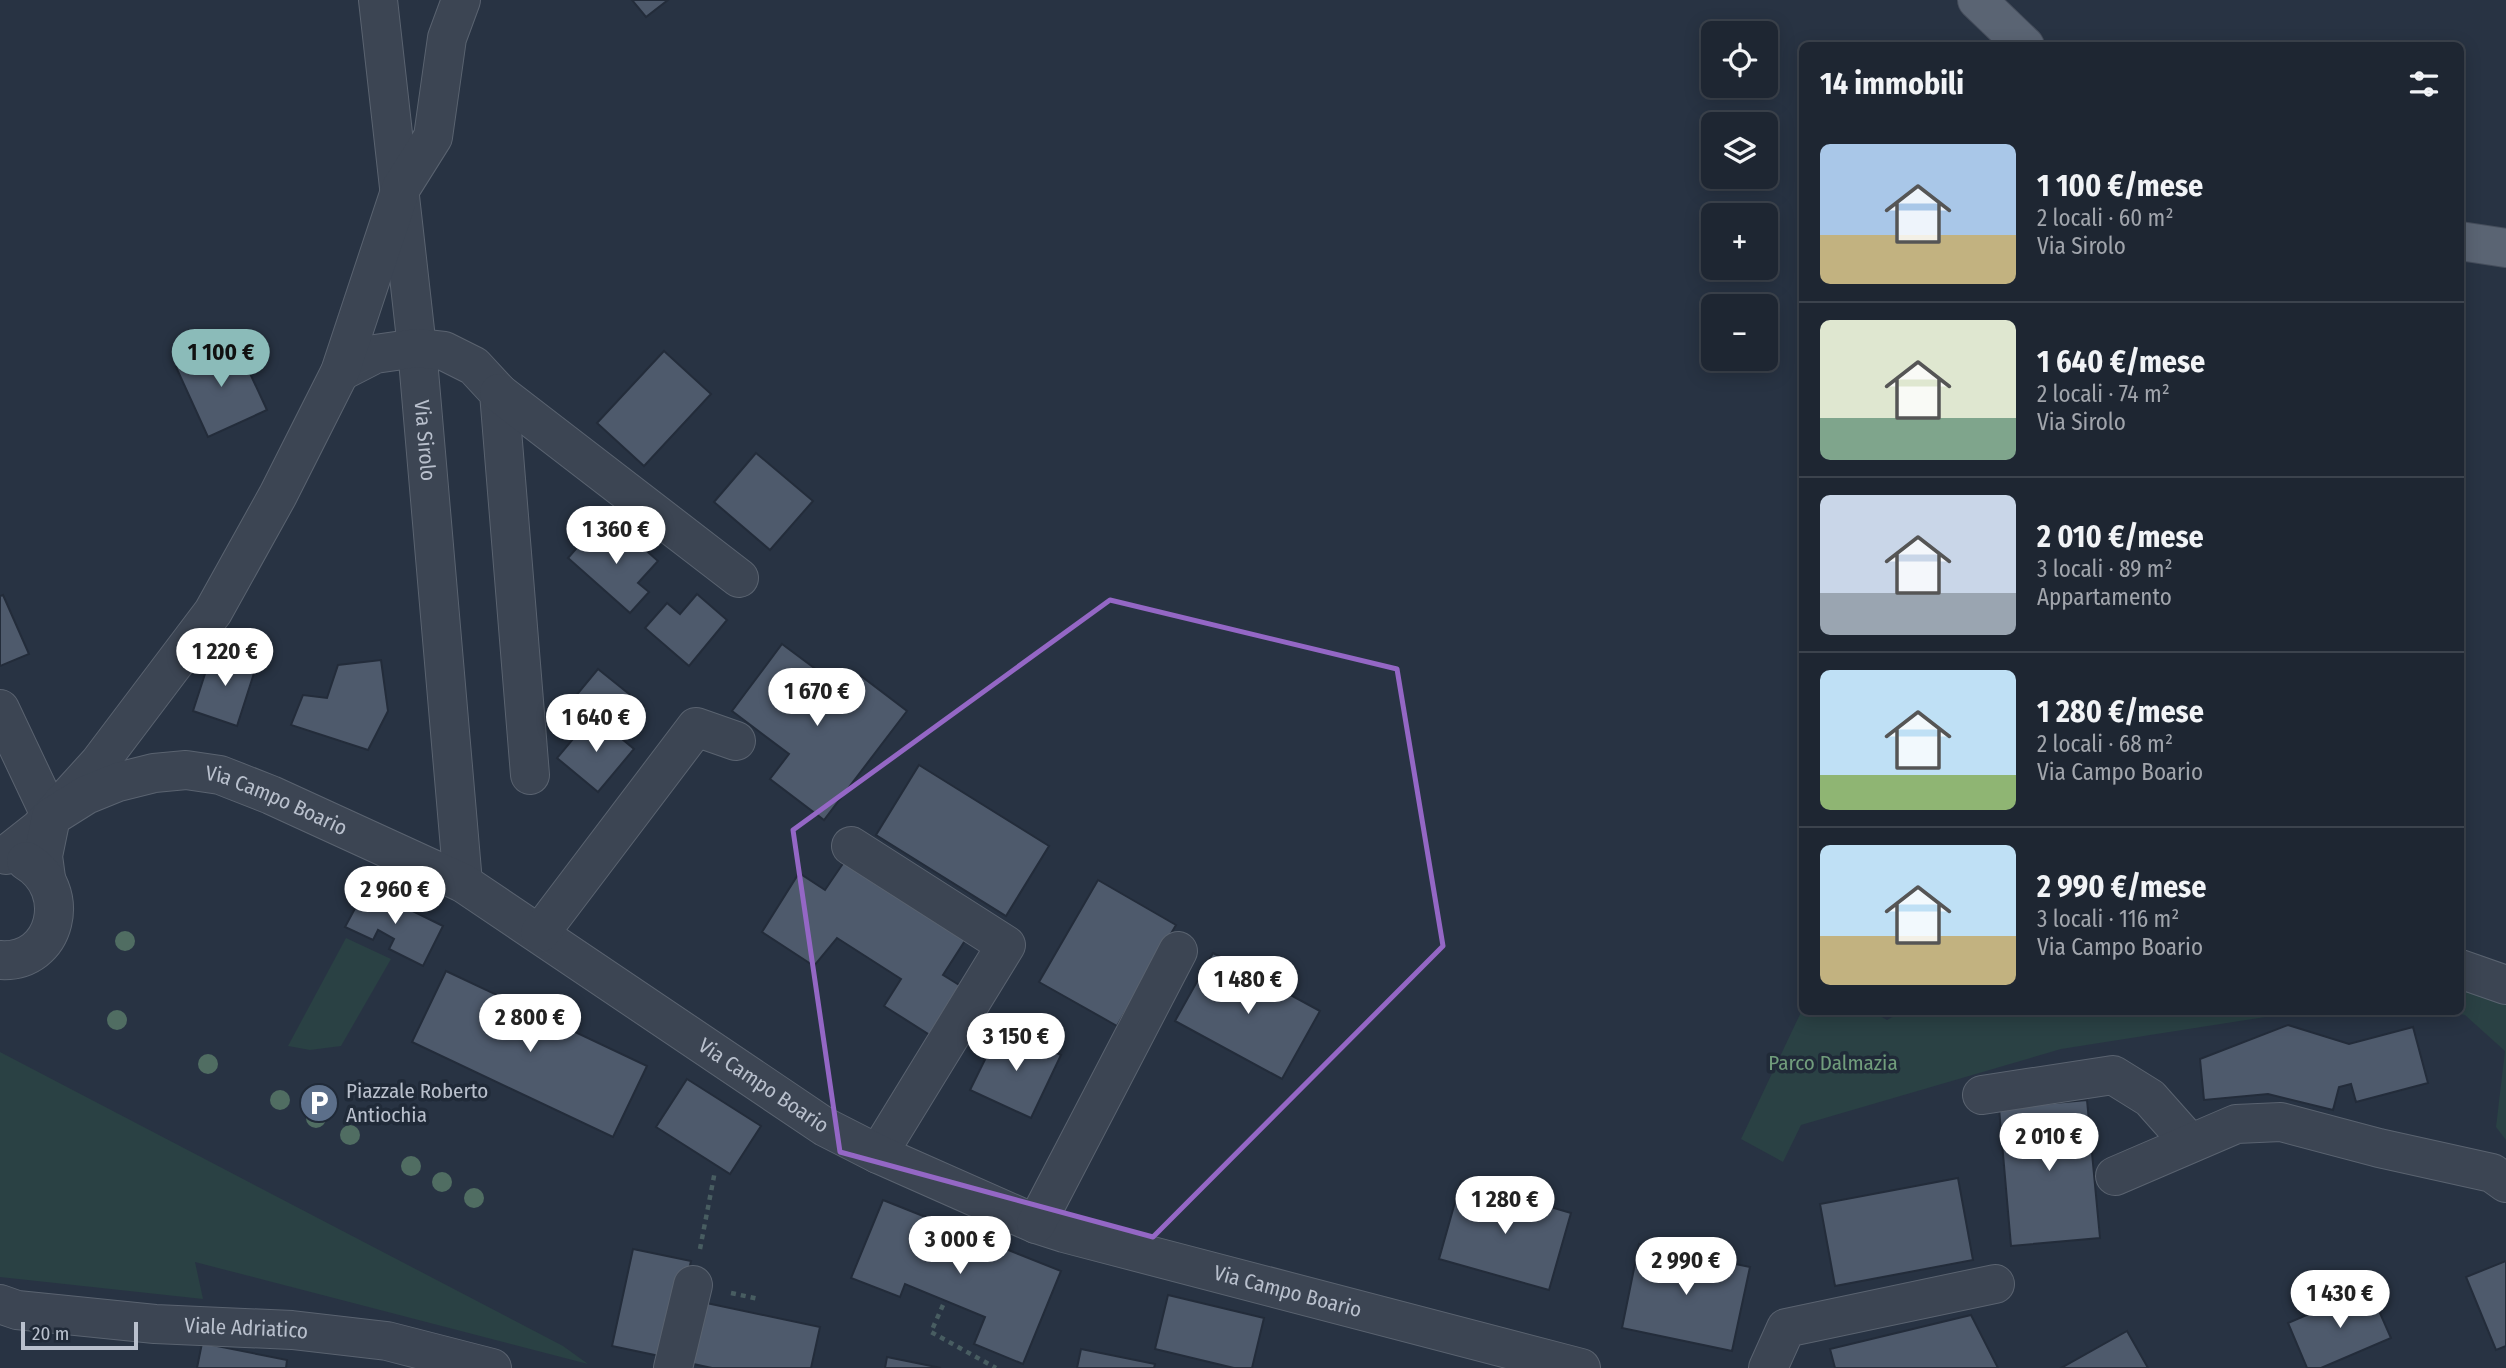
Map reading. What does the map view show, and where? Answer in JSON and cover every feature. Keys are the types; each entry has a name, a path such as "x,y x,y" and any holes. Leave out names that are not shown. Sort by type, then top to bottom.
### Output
{"main road":[{"path":"1977,0 2021,42"},
{"path":"2464,242 2506,248"}],"street":[{"name":"Via Sirolo","path":"378,0 417,348 463,883"},
{"path":"3,855 25,842 99,763 213,612 278,495 341,372 401,188 433,137 447,38 461,0"},
{"path":"341,372 375,354 417,348 444,351 474,366 499,393 739,578"},
{"path":"499,393 530,775"},
{"path":"0,709 51,817 43,856 46,878"},
{"path":"540,933 696,727 736,741"},
{"name":"Via Campo Boario","path":"51,817 86,794 118,782 186,770 220,775 271,794 463,883 825,1127 878,1154 1035,1224 1581,1368"},
{"path":"851,846 1006,945 878,1154"},
{"path":"0,960 21,957 35,949 46,938 55,908 53,892 46,878 22,859 3,855"},
{"path":"1035,1224 1178,951"},
{"path":"2464,970 2506,985"},
{"path":"1982,1094 2113,1075 2150,1098 2190,1143"},
{"path":"2115,1176 2236,1124 2281,1122 2379,1148 2492,1173 2506,1183"},
{"path":"1769,1368 1786,1328 1995,1284"},
{"path":"673,1368 693,1285"},
{"name":"Viale Adriatico","path":"0,1304 17,1310 155,1324 292,1329 396,1356 492,1368"}],"path":[{"path":"693,1285 715,1171"},
{"path":"943,1305 930,1332 996,1368"}],"highlighted area":[{"path":"1110,600 1397,669 1443,946 1153,1237 840,1152 793,830"}],"green space":[{"path":"346,938 391,959 341,1046 310,1050 288,1046"},
{"path":"2464,989 2506,1001 2506,1140 2496,1127 2505,1051 2465,1015"},
{"name":"Parco Dalmazia","path":"1800,1015 1878,1015 1887,1020 1896,1015 2278,1015 2061,1049 1801,1125 1783,1162 1741,1139"},
{"path":"0,1052 563,1346 588,1364 195,1262 203,1299 0,1277"}],"building":[{"path":"632,0 668,0 646,17"},
{"path":"235,341 267,410 208,437 176,367"},
{"path":"664,351 711,394 644,466 597,423"},
{"path":"756,453 813,501 770,550 714,502"},
{"path":"615,523 658,561 638,583 649,592 630,613 568,558 587,536 597,544"},
{"path":"697,594 727,620 689,666 645,628 667,603 680,614"},
{"path":"3,595 29,654 0,666 0,596"},
{"path":"782,644 848,693 861,676 907,711 824,820 770,779 789,754 732,711"},
{"path":"213,649 257,664 237,726 193,711"},
{"path":"381,660 388,711 368,750 291,725 303,695 327,698 338,665"},
{"path":"598,669 644,706 619,736 574,698"},
{"path":"593,715 634,749 598,792 557,758"},
{"path":"919,765 1049,846 1006,916 876,835"},
{"path":"844,862 966,939 943,975 964,988 933,1037 884,1006 901,979 837,938 814,966 762,932 799,873 825,890"},
{"path":"1098,880 1176,925 1117,1026 1039,982"},
{"path":"366,888 443,926 423,966 389,949 394,939 378,930 373,940 345,927"},
{"path":"1213,953 1320,1011 1282,1079 1175,1021"},
{"path":"446,971 647,1066 613,1137 412,1042"},
{"path":"2288,1025 2349,1044 2413,1027 2428,1083 2356,1102 2351,1084 2339,1087 2333,1110 2268,1094 2204,1100 2200,1059"},
{"path":"1001,1027 1061,1055 1031,1118 970,1090"},
{"path":"687,1079 761,1126 730,1174 656,1127"},
{"path":"2087,1100 2100,1238 2011,1246 1999,1108"},
{"path":"1958,1178 1973,1260 1835,1286 1820,1204"},
{"path":"1461,1181 1571,1213 1549,1290 1439,1259"},
{"path":"883,1200 1061,1271 1023,1364 974,1344 985,1317 905,1284 900,1297 851,1278"},
{"path":"1639,1244 1750,1267 1732,1351 1622,1328"},
{"path":"633,1249 691,1261 669,1358 612,1346"},
{"path":"2506,1261 2506,1346 2496,1350 2466,1277"},
{"path":"2369,1288 2391,1338 2321,1368 2307,1368 2288,1323"},
{"path":"1168,1295 1264,1318 1252,1368 1234,1368 1155,1349"},
{"path":"697,1301 820,1327 811,1368 712,1368 684,1362"},
{"path":"1971,1315 1998,1368 1835,1368 1830,1349"},
{"path":"2127,1331 2148,1368 2061,1368"},
{"path":"202,1343 287,1360 286,1368 197,1368"},
{"path":"1081,1349 1155,1364 1154,1368 1077,1368"},
{"path":"887,1357 941,1368 885,1368"}],"place":[{"name":"Piazzale Roberto Antiochia","path":"319,1103"}]}
